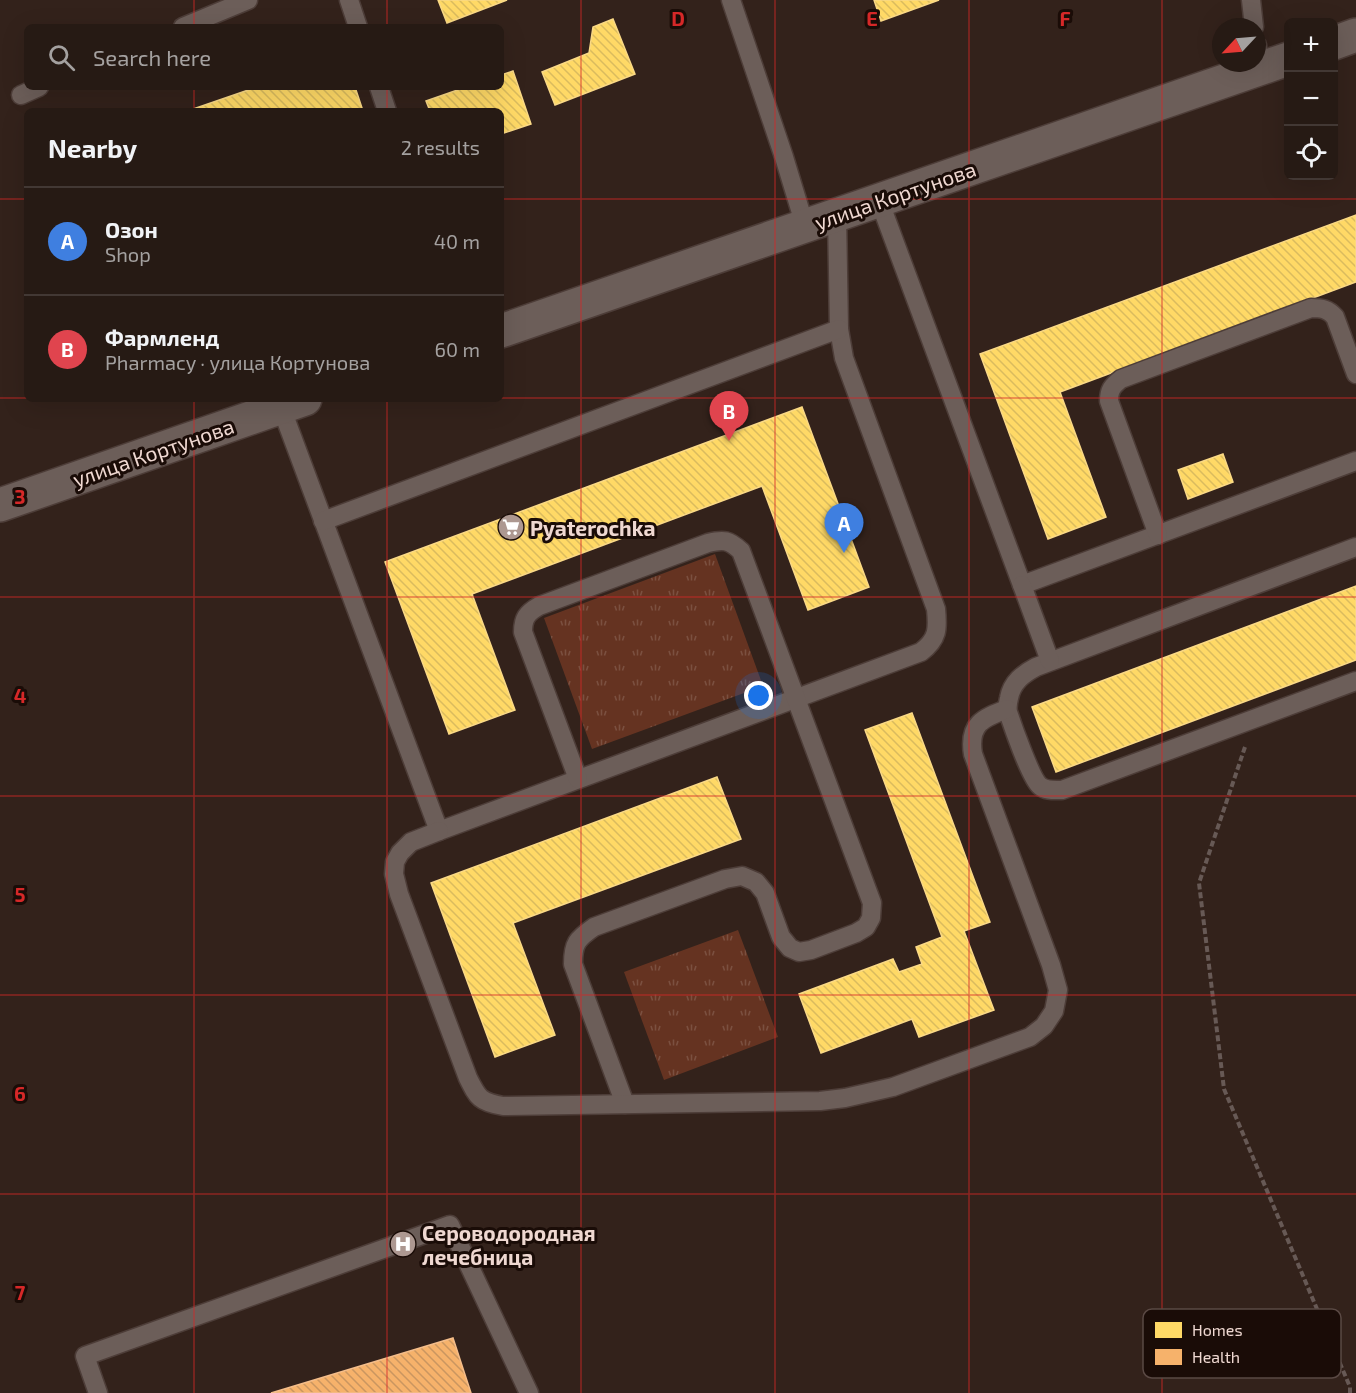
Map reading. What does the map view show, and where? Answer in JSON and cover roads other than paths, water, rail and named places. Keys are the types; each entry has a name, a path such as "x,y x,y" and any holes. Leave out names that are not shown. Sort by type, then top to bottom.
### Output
{"main road":[{"path":"1338,42 1356,35"},
{"name":"улица Кортунова","path":"504,330 837,215 1269,57"},
{"name":"улица Кортунова","path":"0,505 293,403"}],"lane":[{"path":"190,24 248,0"},
{"path":"349,0 357,24"},
{"path":"730,0 784,157 805,226"},
{"path":"1251,0 1253,18"},
{"path":"21,95 32,90"},
{"path":"380,90 386,108"},
{"path":"879,200 1050,661"},
{"path":"837,215 839,329 847,368 936,609 938,625 934,637 921,652 439,831 411,842 400,853 395,862 394,874 399,894 468,1078 477,1095 488,1103 503,1106 820,1101 892,1088 1030,1037 1044,1026 1054,1011 1058,990 971,744 978,725 986,717 1007,709"},
{"path":"1158,535 1108,401 1112,386 1121,379 1311,308 1321,308 1329,311 1335,317 1356,374"},
{"path":"323,521 839,329"},
{"path":"293,403 323,521 439,831"},
{"path":"1022,585 1356,461"},
{"path":"578,779 523,632 523,620 528,612 687,551 720,540 732,543 741,551 872,903 871,918 866,927 856,933 811,950 799,952 790,948 782,937 765,893 756,882 742,876 725,879 594,927 578,938 573,951 573,964 625,1104"},
{"path":"1356,547 1036,667 1022,675 1014,684 1007,709 1032,776 1040,786 1050,791 1062,790 1356,681"},
{"path":"98,1393 85,1356 450,1225 529,1393"}],"place":[{"name":"Фармленд","path":"729,441"},
{"name":"Pyaterochka","path":"511,527"},
{"name":"Озон","path":"844,553"},
{"name":"Сероводородная лечебница","path":"403,1244"}]}
